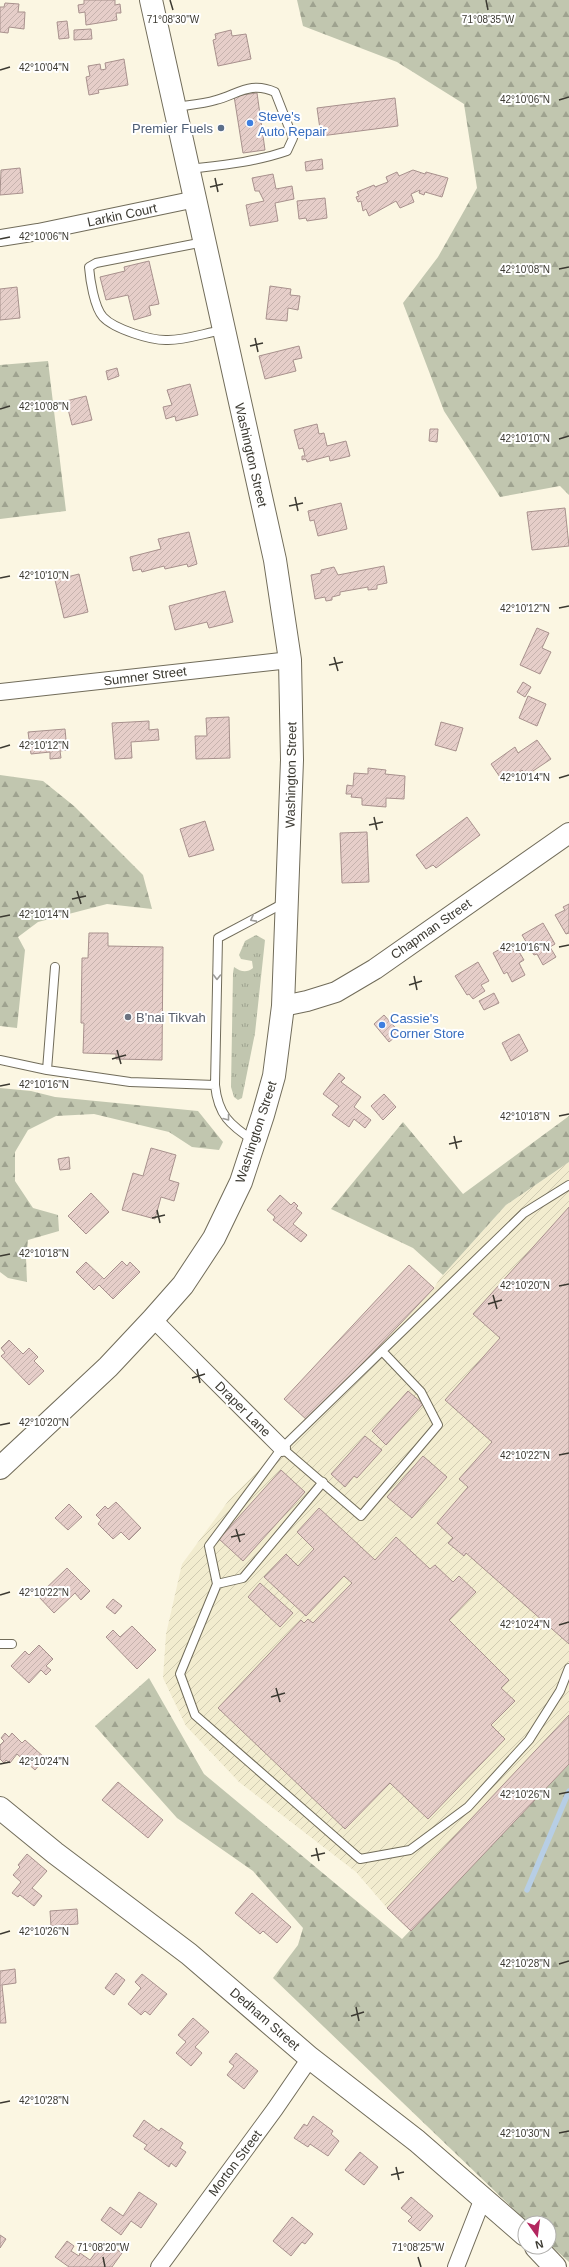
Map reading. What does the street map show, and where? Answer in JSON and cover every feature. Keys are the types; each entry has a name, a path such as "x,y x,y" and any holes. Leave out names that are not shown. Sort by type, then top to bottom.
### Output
{"main road":[{"name":"Washington Street","path":"0,1468 108,1367 153,1319 183,1284 214,1238 241,1182 255,1142 274,1076 283,1006 292,760 290,660 275,560 223,330 190,170 151,0"},
{"name":"Dedham Street","path":"0,1808 55,1853 189,1954 310,2058 417,2141 517,2228"},
{"path":"544,2255 555,2267"}],"street":[{"name":"Larkin Court","path":"0,238 38,232 196,199"},
{"name":"Sumner Street","path":"0,692 290,660"},
{"name":"Chapman Street","path":"283,1006 307,1002 336,992 375,969 569,833"},
{"name":"Draper Lane","path":"153,1319 282,1448"},
{"name":"Morton Street","path":"158,2267 275,2110 310,2058"},
{"path":"456,2267 483,2198"}],"lane":[{"path":"176,107 219,100 245,88 266,88 275,92 293,138 286,151 269,157 250,162 190,170"},
{"path":"205,241 96,263 89,267 90,285 103,316 117,326 144,338 168,340 223,330"},
{"path":"255,1142 227,1120 217,1104 214,1085 218,938 288,901"},
{"path":"47,1070 55,967"},
{"path":"0,1060 47,1070 130,1082 214,1085"},
{"path":"569,1185 524,1213 383,1352 282,1448 209,1546 217,1584 180,1674 195,1715 360,1859 410,1850 468,1807 529,1740 560,1691 569,1668"},
{"path":"282,1448 361,1516 438,1425 421,1392 383,1352"},
{"path":"217,1584 243,1578 323,1482"},
{"path":"0,1644 12,1644"}],"shaded area":[{"path":"569,1162 569,1764 411,1931 387,1908 356,1872 239,1782 186,1726 163,1678 166,1634 182,1564 229,1500 308,1421 434,1288 440,1278 506,1205"}],"green space":[{"path":"297,0 569,0 569,495 560,486 500,497 444,411 403,303 438,257 477,188 464,104 397,62 303,26"},
{"path":"48,361 66,511 0,519 0,365"},
{"path":"0,775 43,781 74,806 143,875 152,909 107,904 38,922 18,937 25,950 17,1028 0,1026"},
{"path":"256,935 265,940 255,1033 242,1098 238,1100 234,1097 231,1087 233,973 234,967 244,971 248,971 253,968 252,961 241,959 239,955 245,941"},
{"path":"0,1088 31,1091 55,1097 198,1111 223,1142 219,1150 192,1147 169,1132 94,1114 56,1116 28,1130 15,1152 15,1181 33,1208 58,1215 59,1231 28,1240 26,1258 27,1282 8,1278 0,1272"},
{"path":"569,1116 569,1162 506,1205 443,1275 413,1248 331,1209 403,1122 463,1194"},
{"path":"149,1678 204,1774 402,1939 569,1764 569,2262 557,2251 557,2215 520,2215 273,1978 298,1945 303,1928 253,1871 177,1818 95,1726"}],"building":[{"path":"84,0 115,0 115,5 120,4 121,13 116,13 117,20 86,25 85,12 79,13 78,5 84,4"},
{"path":"5,3 19,4 18,12 25,12 24,29 9,27 8,33 0,32 0,7 4,7"},
{"path":"67,21 69,38 59,39 57,22"},
{"path":"91,29 92,39 74,40 74,30"},
{"path":"231,30 232,36 246,34 251,59 218,66 213,40 216,39 215,34"},
{"path":"124,59 128,85 98,90 99,93 89,95 86,77 90,76 88,66 100,64 101,70 106,69 105,63"},
{"name":"Steve's Auto Repair","path":"257,93 265,150 243,153 234,96"},
{"path":"395,98 398,126 321,136 317,108"},
{"path":"322,159 323,169 306,171 305,162"},
{"path":"20,168 23,193 0,195 1,170"},
{"path":"413,170 425,174 426,172 448,178 442,197 425,192 424,195 419,193 420,190 411,194 414,202 400,208 396,201 369,216 366,209 363,211 361,201 358,202 356,197 359,196 357,192 374,185 375,187 388,182 386,177 397,172 399,176"},
{"path":"273,174 276,189 292,186 294,199 275,203 278,221 250,226 246,205 264,201 259,191 255,191 252,178"},
{"path":"325,198 327,218 307,221 306,218 299,219 297,201"},
{"path":"149,261 159,304 149,306 151,315 134,320 128,295 106,300 100,277 125,271 124,267"},
{"path":"270,286 291,289 290,295 300,296 298,310 288,308 287,321 266,319"},
{"path":"17,287 20,318 0,320 0,289"},
{"path":"299,346 302,358 293,360 296,371 265,379 259,356"},
{"path":"117,368 119,376 108,380 106,371"},
{"path":"190,384 198,415 176,421 175,416 166,419 163,407 172,405 167,390"},
{"path":"86,396 92,420 72,425 66,401"},
{"path":"317,424 319,434 324,433 327,446 346,441 350,456 330,461 329,456 307,462 306,459 302,460 302,456 305,456 303,448 299,449 294,430"},
{"path":"430,429 438,429 437,442 429,441"},
{"path":"341,503 347,529 318,536 314,520 310,521 308,511"},
{"path":"565,508 569,546 532,550 527,512"},
{"path":"189,532 197,564 188,567 187,564 165,569 164,566 142,572 141,569 133,571 130,557 161,549 158,539"},
{"path":"384,566 387,583 377,585 377,589 368,590 368,587 340,592 340,595 332,597 332,600 326,601 325,597 315,599 311,575 321,573 321,570 334,567 338,575"},
{"path":"79,574 88,612 64,618 55,580"},
{"path":"225,591 233,622 209,628 207,622 175,630 169,606"},
{"path":"537,628 549,633 542,648 551,652 540,674 520,665"},
{"path":"523,682 531,687 525,697 517,692"},
{"path":"528,696 546,704 537,726 519,718"},
{"path":"229,717 230,758 196,759 195,736 207,736 206,718"},
{"path":"149,721 149,730 158,729 159,740 131,742 132,758 115,759 112,723"},
{"path":"441,722 463,728 456,751 435,745"},
{"path":"65,729 67,750 60,751 61,758 50,759 50,752 31,754 28,732"},
{"path":"537,740 551,759 527,775 522,770 504,783 491,764 515,747 518,753"},
{"path":"368,768 386,770 385,774 405,776 404,799 386,798 386,807 362,805 362,798 351,797 352,794 346,794 347,785 353,786 354,773 368,774"},
{"path":"467,817 480,835 436,868 433,865 426,869 416,855"},
{"path":"205,821 214,850 189,857 180,829"},
{"path":"367,832 369,882 342,883 340,833"},
{"path":"569,904 569,933 566,934 555,915 565,910 563,907"},
{"path":"543,923 555,944 550,947 556,957 543,965 537,954 534,955 522,935"},
{"path":"89,933 108,933 108,946 163,947 162,1060 116,1059 116,1054 83,1053 84,1023 81,1023 82,958 88,958"},
{"path":"509,944 514,952 518,950 524,960 519,963 525,975 512,982 507,972 504,974 493,953"},
{"path":"478,962 489,981 481,985 485,991 473,999 469,994 467,995 455,976"},
{"path":"494,993 499,1003 484,1010 479,1001"},
{"path":"384,1015 400,1033 389,1042 374,1024"},
{"path":"519,1034 528,1051 511,1061 502,1043"},
{"path":"339,1073 345,1078 341,1082 361,1097 354,1107 371,1120 365,1128 354,1119 349,1127 332,1115 339,1106 323,1094"},
{"path":"384,1094 396,1107 383,1120 371,1106"},
{"path":"151,1148 176,1155 169,1180 179,1183 174,1201 161,1197 155,1219 122,1210 133,1173 143,1176"},
{"path":"69,1157 70,1169 60,1170 58,1159"},
{"path":"91,1193 109,1212 86,1234 68,1216"},
{"path":"280,1195 291,1205 294,1202 298,1206 296,1208 302,1213 293,1224 307,1235 301,1242 273,1220 275,1217 267,1210"},
{"path":"569,1207 569,1644 466,1553 464,1556 448,1543 453,1538 437,1523 468,1487 459,1479 492,1442 445,1400 500,1338 473,1314"},
{"path":"122,1261 127,1266 130,1262 140,1272 113,1299 99,1285 94,1290 76,1272 86,1262 104,1279"},
{"path":"409,1265 434,1288 308,1421 284,1399"},
{"path":"9,1340 23,1354 29,1348 38,1357 34,1361 44,1371 29,1385 1,1356 5,1353 1,1348"},
{"path":"408,1391 423,1404 386,1445 372,1431"},
{"path":"365,1436 382,1450 357,1478 354,1476 345,1487 331,1474"},
{"path":"423,1456 447,1477 412,1518 387,1497"},
{"path":"281,1470 305,1492 243,1561 219,1539"},
{"path":"116,1502 141,1528 129,1540 121,1532 113,1539 98,1524 101,1520 96,1515 105,1506 108,1509"},
{"path":"69,1504 82,1517 68,1530 55,1518"},
{"path":"319,1508 375,1560 396,1537 430,1569 435,1565 453,1582 459,1576 476,1592 449,1620 509,1680 501,1688 515,1701 491,1725 505,1739 428,1819 390,1783 345,1829 218,1708 301,1620 304,1623 308,1619 313,1623 352,1583 344,1576 306,1616 264,1577 286,1554 298,1566 314,1549 297,1532"},
{"path":"67,1568 90,1591 81,1600 75,1593 54,1613 38,1596"},
{"path":"260,1583 293,1613 280,1627 248,1597"},
{"path":"113,1599 122,1606 115,1614 106,1607"},
{"path":"132,1626 156,1650 137,1669 106,1637 113,1630 120,1637"},
{"path":"39,1645 53,1659 46,1666 51,1670 46,1675 41,1670 29,1683 11,1666 25,1651 29,1655"},
{"path":"569,1715 569,1764 411,1931 387,1908"},
{"path":"5,1733 9,1737 12,1733 22,1743 25,1740 45,1758 35,1770 17,1754 10,1763 6,1760 4,1763 0,1759 0,1745 4,1741 1,1738"},
{"path":"118,1782 163,1820 148,1838 102,1800"},
{"path":"27,1854 47,1871 32,1888 42,1896 34,1906 20,1895 18,1897 12,1893 21,1882 13,1875 20,1867 18,1865"},
{"path":"252,1893 291,1927 277,1943 263,1931 260,1934 235,1913"},
{"path":"77,1909 78,1924 51,1926 50,1911"},
{"path":"15,1969 16,1983 2,1985 6,2023 0,2023 0,1971"},
{"path":"116,1973 125,1980 114,1995 105,1988"},
{"path":"142,1974 167,1994 150,2015 145,2011 141,2015 128,2004 141,1988 135,1982"},
{"path":"193,2018 209,2032 195,2047 202,2053 191,2066 176,2053 186,2042 178,2035"},
{"path":"236,2053 258,2071 244,2089 227,2075 234,2066 229,2062"},
{"path":"313,2116 333,2131 331,2134 339,2141 328,2156 310,2144 308,2147 294,2138 304,2124 307,2126"},
{"path":"144,2120 159,2131 161,2128 183,2143 180,2148 186,2152 176,2167 171,2163 169,2167 144,2149 147,2145 133,2136"},
{"path":"360,2152 378,2167 364,2185 345,2170"},
{"path":"139,2192 157,2204 141,2228 131,2221 121,2235 101,2220 110,2207 123,2216"},
{"path":"411,2197 433,2216 420,2231 408,2221 412,2217 401,2208"},
{"path":"292,2217 313,2234 305,2244 302,2242 291,2256 273,2241"},
{"path":"0,2235 6,2239 0,2248"},
{"path":"67,2241 74,2246 71,2251 79,2256 80,2253 90,2260 104,2241 122,2253 112,2267 69,2267 55,2257"}],"waterway":[{"path":"527,1890 569,1791"}],"place":[{"name":"Steve's Auto Repair","path":"250,123"},
{"name":"Premier Fuels","path":"221,128"},
{"name":"B'nai Tikvah","path":"128,1017"},
{"name":"Cassie's Corner Store","path":"382,1025"}]}
